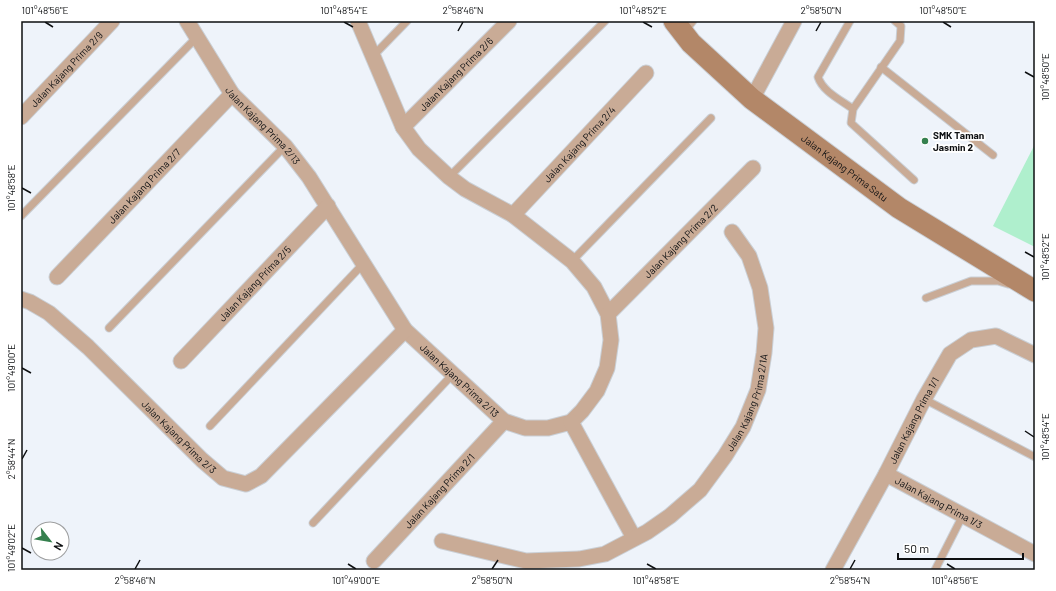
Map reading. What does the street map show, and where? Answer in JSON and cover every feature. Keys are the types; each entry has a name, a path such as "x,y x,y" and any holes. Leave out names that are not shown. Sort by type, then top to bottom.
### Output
{"street":[{"name":"Jalan Kajang Prima 2/9","path":"21,117 112,21"},
{"name":"Jalan Kajang Prima 2/13","path":"186,21 232,94 285,146 309,176 363,264 406,330 504,421 525,428 548,428 571,422"},
{"path":"358,21 403,127 419,149 449,177 465,189 513,214 572,261 594,287 608,314 611,340 607,368 597,391 582,411 571,422 634,538"},
{"name":"Jalan Kajang Prima 2/6","path":"403,127 509,21"},
{"path":"752,99 794,21"},
{"name":"Jalan Kajang Prima Satu","path":"683,25 691,43 752,99 898,208 1035,291"},
{"name":"Jalan Kajang Prima 2/4","path":"513,214 646,73"},
{"name":"Jalan Kajang Prima 2/7","path":"57,278 232,94"},
{"name":"Jalan Kajang Prima 2/2","path":"608,314 753,168"},
{"name":"Jalan Kajang Prima 2/5","path":"181,360 328,206"},
{"name":"Jalan Kajang Prima 2/1A","path":"442,541 526,561 579,559 604,554 647,532 670,516 700,490 725,456 743,427 758,390 764,353 766,328 760,288 749,256 732,232"},
{"name":"Jalan Kajang Prima 2/3","path":"21,299 30,302 49,313 88,347 202,460 223,478 246,484 261,476 406,330"},
{"name":"Jalan Kajang Prima 1/1","path":"833,570 886,474 924,399 950,354 971,340 996,336 1035,355"},
{"name":"Jalan Kajang Prima 2/1","path":"374,561 504,421"},
{"name":"Jalan Kajang Prima 1/3","path":"886,474 1035,554"}],"lane":[{"path":"373,56 407,21"},
{"path":"449,177 605,21"},
{"path":"850,21 818,77 821,84 827,90 853,109"},
{"path":"895,21 901,26 900,41 853,109 851,123 914,180"},
{"path":"21,216 196,38"},
{"path":"881,67 993,155"},
{"path":"572,261 711,118"},
{"path":"109,328 285,146"},
{"path":"210,426 363,264"},
{"path":"926,298 971,281 998,281 1035,291"},
{"path":"313,523 453,374"},
{"path":"924,399 1035,458"},
{"path":"935,570 963,515"}],"green space":[{"path":"1035,144 1035,247 993,226"}],"place":[{"name":"SMK Taman Jasmin 2","path":"925,141"}]}
